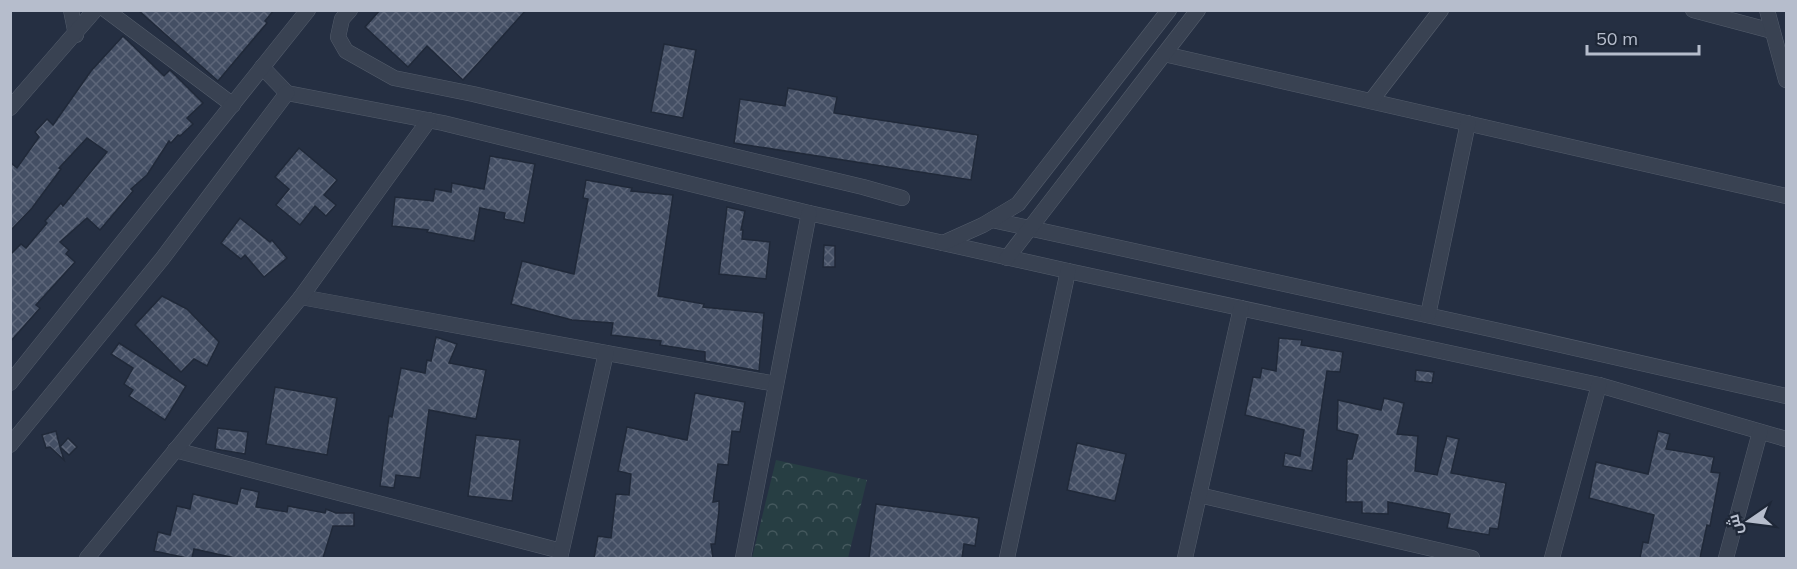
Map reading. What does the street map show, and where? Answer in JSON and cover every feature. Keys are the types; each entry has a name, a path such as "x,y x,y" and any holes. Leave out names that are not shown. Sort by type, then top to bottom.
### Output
{"street":[{"path":"71,10 76,35"},
{"path":"10,108 76,35 95,10"},
{"path":"106,10 233,105"},
{"path":"10,383 308,10"},
{"path":"350,10 342,20 338,37 346,51 394,78 473,94 902,198"},
{"path":"943,243 992,220 1018,204 1169,10"},
{"path":"1007,258 1198,10"},
{"path":"1371,101 1441,10"},
{"path":"1693,10 1772,31"},
{"path":"1767,10 1786,80"},
{"path":"1164,54 1786,196"},
{"path":"262,67 287,93 429,120 809,213 1007,258 1599,385 1786,439"},
{"path":"10,445 162,259 287,93"},
{"path":"87,558 301,297 429,120"},
{"path":"1428,315 1467,123"},
{"path":"743,558 809,213"},
{"path":"992,220 1786,396"},
{"path":"1007,558 1068,271"},
{"path":"301,297 776,384"},
{"path":"1185,558 1242,308"},
{"path":"175,450 560,555 606,353"},
{"path":"1552,558 1599,385"},
{"path":"1726,558 1760,432"},
{"path":"1199,495 1472,558"}],"green space":[{"path":"776,460 867,480 848,558 752,558"}],"building":[{"path":"138,10 274,10 265,21 267,23 218,81"},
{"path":"380,10 526,10 463,80 427,46 408,67 365,27"},
{"path":"123,36 164,76 170,70 203,103 187,118 193,124 171,143 169,141 147,175 131,189 133,191 100,230 87,218 60,242 69,250 66,254 75,262 36,305 40,308 10,342 10,255 21,244 26,248 47,223 45,221 61,203 63,206 107,152 87,138 59,168 61,169 32,208 10,231 10,162 17,168 39,137 35,132 47,119 53,125 91,71"},
{"path":"664,44 696,50 683,118 651,112"},
{"path":"788,88 837,97 834,113 978,135 971,180 734,143 740,99 785,106"},
{"path":"299,148 337,180 324,195 336,205 326,216 315,206 300,225 276,205 289,189 275,177"},
{"path":"490,156 535,164 524,223 504,219 505,213 480,208 474,241 427,232 428,230 392,226 395,197 433,201 435,189 451,192 452,183 484,189"},
{"path":"586,180 632,188 631,191 673,195 658,296 704,304 703,307 764,313 759,371 705,361 705,352 660,345 661,341 611,335 613,323 572,320 511,304 522,261 574,274 588,199 583,198"},
{"path":"727,207 745,211 741,230 743,230 742,239 770,242 766,279 719,274"},
{"path":"240,218 270,242 272,240 287,258 264,277 245,255 241,259 221,243"},
{"path":"824,245 835,246 835,267 823,267"},
{"path":"162,296 187,309 219,342 207,366 194,359 181,372 135,325"},
{"path":"436,337 457,344 449,363 486,370 476,419 429,410 420,478 396,475 394,488 380,486 389,416 392,417 401,368 425,373 427,360 431,361"},
{"path":"1279,338 1302,340 1301,345 1343,352 1340,372 1327,371 1312,471 1283,466 1285,453 1300,456 1304,430 1245,415 1253,377 1260,378 1262,368 1276,371"},
{"path":"119,343 186,386 165,420 129,396 133,390 124,384 133,368 111,354"},
{"path":"1416,370 1434,372 1432,383 1415,381"},
{"path":"275,387 337,398 327,455 266,444"},
{"path":"695,393 745,402 740,432 732,431 728,465 718,464 713,502 719,501 719,510 715,544 711,544 713,558 594,558 598,536 611,538 616,494 629,495 631,474 618,471 627,427 687,440"},
{"path":"1384,398 1404,403 1397,434 1418,436 1415,471 1437,475 1447,436 1459,439 1451,473 1506,483 1498,529 1490,528 1489,535 1447,528 1450,514 1388,502 1388,514 1362,513 1362,502 1346,502 1347,459 1352,459 1358,435 1337,430 1338,400 1381,410"},
{"path":"218,428 248,432 245,454 215,449"},
{"path":"56,431 64,460 50,447 46,448 42,435"},
{"path":"1658,431 1670,434 1666,449 1714,457 1711,472 1720,473 1710,526 1707,525 1700,558 1640,558 1643,542 1648,543 1654,515 1589,498 1596,462 1648,474"},
{"path":"476,435 520,440 512,501 468,496"},
{"path":"68,438 77,447 69,455 60,447"},
{"path":"1077,443 1126,454 1115,501 1067,490"},
{"path":"241,488 259,492 256,507 287,512 288,506 325,513 326,509 336,513 354,513 354,526 333,526 323,558 235,558 194,549 192,558 187,558 154,551 158,532 170,535 177,506 190,509 193,494 237,504"},
{"path":"876,504 979,518 975,546 964,544 962,558 869,558"}]}
